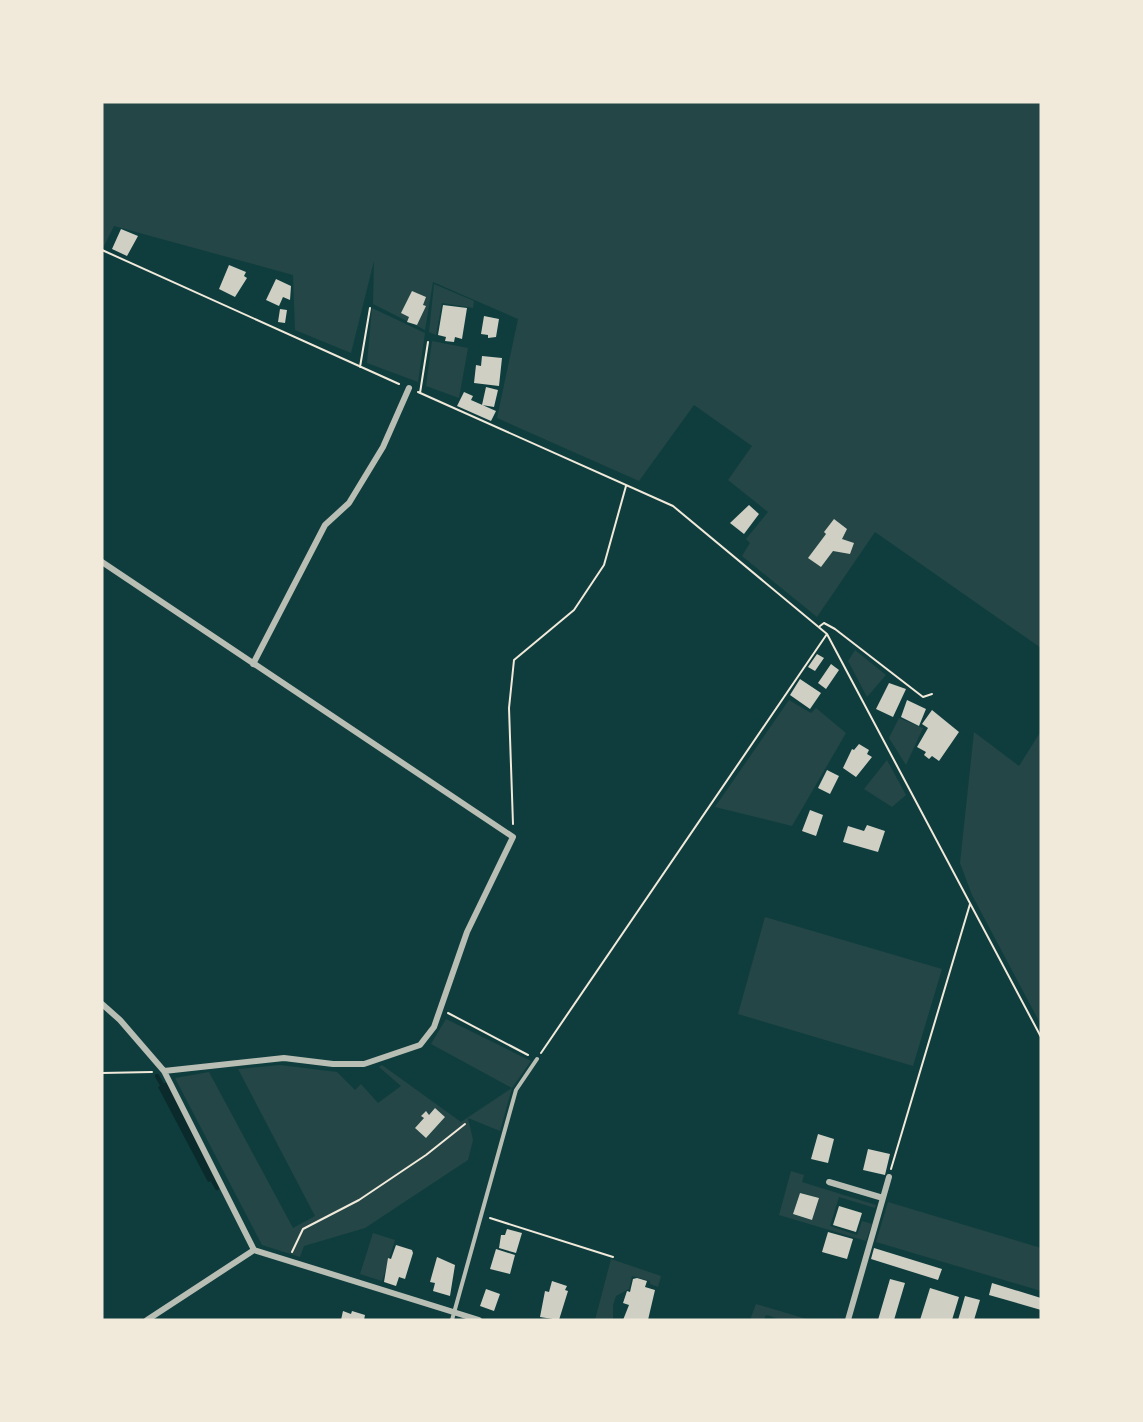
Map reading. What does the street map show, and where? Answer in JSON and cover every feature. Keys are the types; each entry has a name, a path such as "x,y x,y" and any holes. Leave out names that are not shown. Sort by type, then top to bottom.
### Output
{"street":[{"path":"253,664 325,525 350,503 383,447 410,388"},
{"path":"102,562 513,837 467,932 434,1027 420,1045 364,1064 333,1064 284,1058 164,1071"},
{"path":"102,1004 120,1020 164,1071 254,1250 479,1320"},
{"path":"848,1320 888,1177"},
{"path":"829,1182 883,1198"},
{"path":"147,1320 254,1250"}],"lane":[{"path":"452,1320 516,1090 537,1059"}],"path":[{"path":"102,250 626,486 656,496 673,506 820,626 827,634 1041,1037"},
{"path":"360,367 370,308"},
{"path":"420,393 428,342"},
{"path":"513,837 510,708 514,660 574,610 604,565 626,486"},
{"path":"820,626 824,623 835,629 923,697 932,694"},
{"path":"440,1009 537,1059 827,634"},
{"path":"888,1177 970,904"},
{"path":"102,1073 164,1071"},
{"path":"289,1261 296,1240 303,1229 359,1200 426,1155 465,1124"},
{"path":"480,1215 613,1257"}],"shaded area":[{"path":"102,102 1041,102 1041,648 875,532 817,617 742,556 750,543 746,539 768,512 728,480 752,446 694,405 639,481 497,418 518,319 433,282 425,330 373,304 374,261 351,353 295,330 293,275 114,226 104,246 102,245"},
{"path":"434,284 474,301 473,308 442,303 436,335 429,332"},
{"path":"372,308 425,333 418,382 367,363"},
{"path":"432,341 468,348 459,398 426,386"},
{"path":"855,650 886,675 867,697 848,661"},
{"path":"789,700 811,713 816,708 846,733 792,826 715,807"},
{"path":"899,718 923,728 906,765 889,738"},
{"path":"1041,731 1041,1025 972,895 960,863 974,732 1019,766"},
{"path":"887,760 906,795 892,807 864,789"},
{"path":"765,917 942,969 913,1066 738,1014"},
{"path":"446,1019 531,1061 512,1088 431,1044"},
{"path":"280,1065 337,1072 355,1090 361,1084 378,1103 401,1086 379,1067 382,1065 461,1122 512,1088 500,1131 468,1118 473,1140 468,1160 365,1228 304,1246 300,1257 262,1245 175,1078 209,1072 293,1228 315,1216 238,1069","holes":["435,1108 445,1117 426,1138 415,1128 424,1118 422,1116 425,1112 429,1115"]},
{"path":"167,1082 217,1179 208,1182 158,1087"},
{"path":"791,1171 804,1175 802,1182 876,1205 875,1208 839,1197 830,1226 857,1235 862,1221 872,1224 866,1241 779,1215","holes":["800,1193 819,1198 812,1220 793,1214"]},
{"path":"888,1202 1041,1248 1041,1291 876,1242"},
{"path":"373,1233 395,1240 382,1281 360,1274"},
{"path":"611,1259 661,1276 658,1287 650,1284 650,1281 632,1276 629,1289 616,1296 613,1305 613,1320 595,1320"},
{"path":"756,1304 810,1320 782,1320 766,1315 764,1320 750,1320"}],"building":[{"path":"121,229 138,236 127,256 112,249"},
{"path":"229,265 246,272 244,276 247,278 235,297 219,289"},
{"path":"276,279 291,286 290,300 283,297 279,306 266,300"},
{"path":"412,291 426,297 423,305 426,306 417,325 407,322 409,317 401,313"},
{"path":"443,305 467,308 462,339 455,337 454,342 445,341 446,337 438,335"},
{"path":"280,309 287,310 285,323 278,322"},
{"path":"484,316 499,319 496,337 488,338 488,335 481,334"},
{"path":"482,356 502,358 499,386 474,383 476,365 481,366"},
{"path":"486,387 498,390 494,407 482,405"},
{"path":"464,392 473,396 471,400 496,411 491,421 457,406"},
{"path":"749,505 759,514 744,534 730,523"},
{"path":"834,519 847,529 842,539 854,543 850,554 833,551 821,567 808,558"},
{"path":"817,654 824,658 815,671 808,667"},
{"path":"831,664 839,670 826,689 818,683"},
{"path":"800,679 821,693 810,709 790,695"},
{"path":"889,683 906,689 893,717 876,709"},
{"path":"907,700 926,709 919,726 901,717"},
{"path":"932,710 959,732 939,761 932,756 929,759 924,755 926,752 917,747 928,728 922,724"},
{"path":"859,744 869,750 867,754 872,757 856,777 843,768 852,749 854,750"},
{"path":"827,770 839,776 830,794 818,788"},
{"path":"810,810 823,815 816,836 802,831"},
{"path":"867,825 885,831 878,852 843,842 848,826 864,831"},
{"path":"435,1108 445,1117 426,1138 415,1128 424,1118 421,1116 426,1111 429,1115"},
{"path":"818,1134 834,1139 828,1163 811,1159"},
{"path":"868,1149 890,1154 885,1175 863,1170"},
{"path":"800,1193 819,1198 812,1220 793,1214"},
{"path":"839,1206 862,1213 856,1232 833,1225"},
{"path":"507,1229 522,1233 516,1253 499,1248 501,1235 505,1235"},
{"path":"828,1232 853,1239 847,1259 822,1252"},
{"path":"396,1245 412,1250 413,1253 405,1279 399,1277 396,1286 384,1282 388,1258 391,1259"},
{"path":"874,1248 942,1269 938,1280 871,1259"},
{"path":"496,1249 515,1255 510,1274 490,1269"},
{"path":"437,1257 455,1265 450,1296 433,1291 435,1283 430,1282"},
{"path":"633,1279 647,1281 645,1287 655,1290 648,1320 623,1320 629,1305 623,1303 627,1291 630,1292"},
{"path":"890,1279 905,1283 894,1320 878,1320"},
{"path":"552,1281 567,1286 565,1290 568,1291 559,1320 540,1317 545,1291 549,1292"},
{"path":"992,1283 1041,1298 1041,1310 989,1295"},
{"path":"930,1288 959,1297 952,1320 920,1320"},
{"path":"486,1289 500,1294 494,1311 480,1306"},
{"path":"965,1296 980,1300 974,1320 958,1320"},
{"path":"343,1311 365,1315 364,1320 341,1320"}],"waterway":[{"path":"157,1076 165,1090"},
{"path":"211,1177 217,1188"}]}
